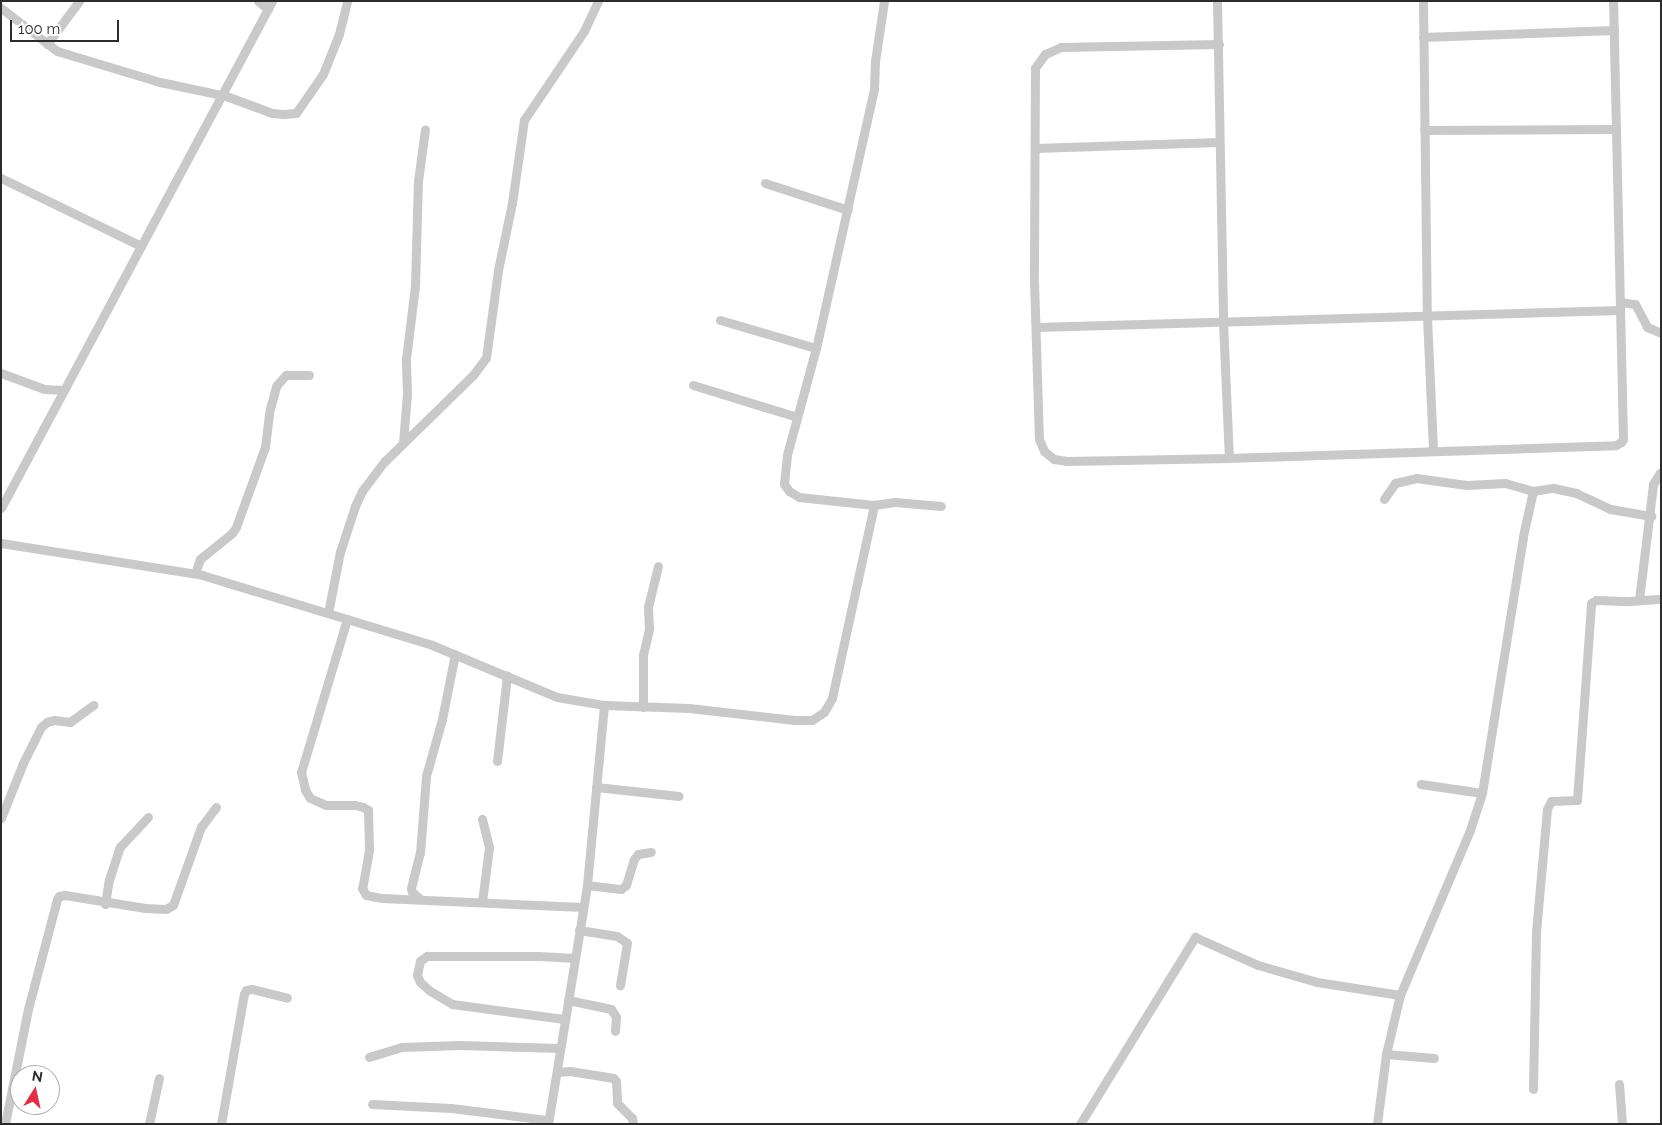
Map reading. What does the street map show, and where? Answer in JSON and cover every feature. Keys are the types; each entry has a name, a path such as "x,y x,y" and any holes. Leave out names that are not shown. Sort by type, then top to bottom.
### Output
{"street":[{"path":"47,44 79,1"},
{"path":"1,508 270,5 258,1"},
{"path":"1,8 57,51 160,82 188,86 221,95 272,113 296,113 315,88 328,65 339,34 347,1"},
{"path":"328,613 340,552 362,491 385,461 473,375 486,358 498,270 524,120 584,31 598,1"},
{"path":"884,1 875,61 874,89 816,348 784,471 784,484 789,491 799,497 874,505 895,502 941,506"},
{"path":"1218,1 1223,322 1229,458"},
{"path":"1423,1 1428,317 1433,451"},
{"path":"1219,44 1061,47 1052,49 1039,60 1034,77 1034,281 1037,327 1039,439 1049,456 1067,461 1229,458 1616,445 1621,442 1623,439 1613,1"},
{"path":"1423,37 1614,30"},
{"path":"403,443 407,393 406,359 414,286 418,181 425,129"},
{"path":"1424,130 1616,129"},
{"path":"1035,148 1220,142"},
{"path":"1,178 141,246"},
{"path":"765,183 848,210"},
{"path":"1037,327 1428,317 1635,304 1647,328 1661,333"},
{"path":"720,320 816,348"},
{"path":"1,373 44,389 64,390"},
{"path":"195,573 200,559 232,533 236,527 266,447 270,408 276,386 286,376 310,376"},
{"path":"693,385 797,417"},
{"path":"1639,600 1651,516 1653,484 1660,473"},
{"path":"1384,499 1395,483 1416,478 1468,485 1506,483 1533,491 1553,488 1576,494 1610,509 1651,516"},
{"path":"1377,1124 1386,1054 1400,995 1470,830 1482,793 1523,536 1533,491"},
{"path":"1,543 195,573 455,654 557,697 604,705 689,708 794,720 812,720 824,712 832,698 874,505"},
{"path":"643,707 643,655 649,628 648,607 658,566"},
{"path":"1532,1089 1536,932 1547,809 1551,801 1577,800 1591,604 1596,600 1661,599"},
{"path":"347,619 300,772 301,780 310,798 326,805 354,805 368,810 369,850 362,888 366,895 583,907"},
{"path":"420,899 412,892 411,888 420,853 426,776 442,719 455,654"},
{"path":"496,761 507,676"},
{"path":"1,818 23,763 41,727 47,722 54,720 70,722 93,705"},
{"path":"372,1104 451,1108 548,1122 587,885 604,705"},
{"path":"1421,784 1482,793"},
{"path":"596,787 679,796"},
{"path":"5,1124 28,1009 57,899 64,895 105,904 166,909 173,906 201,828 216,807"},
{"path":"105,904 109,880 120,848 148,817"},
{"path":"482,818 489,847 482,902"},
{"path":"587,885 621,889 626,885 634,859 638,854 651,852"},
{"path":"579,930 617,936 626,943 620,985"},
{"path":"1080,1124 1195,937 1258,964 1317,982 1400,995"},
{"path":"564,1019 452,1004 440,999 420,982 417,975 420,962 427,956 539,956 575,958"},
{"path":"221,1124 246,990 252,989 286,998"},
{"path":"568,1000 611,1009 616,1017 614,1030"},
{"path":"369,1057 402,1047 560,1048"},
{"path":"1386,1054 1434,1058"},
{"path":"557,1072 613,1078 616,1081 617,1103 632,1118 633,1124"},
{"path":"149,1124 159,1078"},
{"path":"1619,1084 1622,1124"}]}
